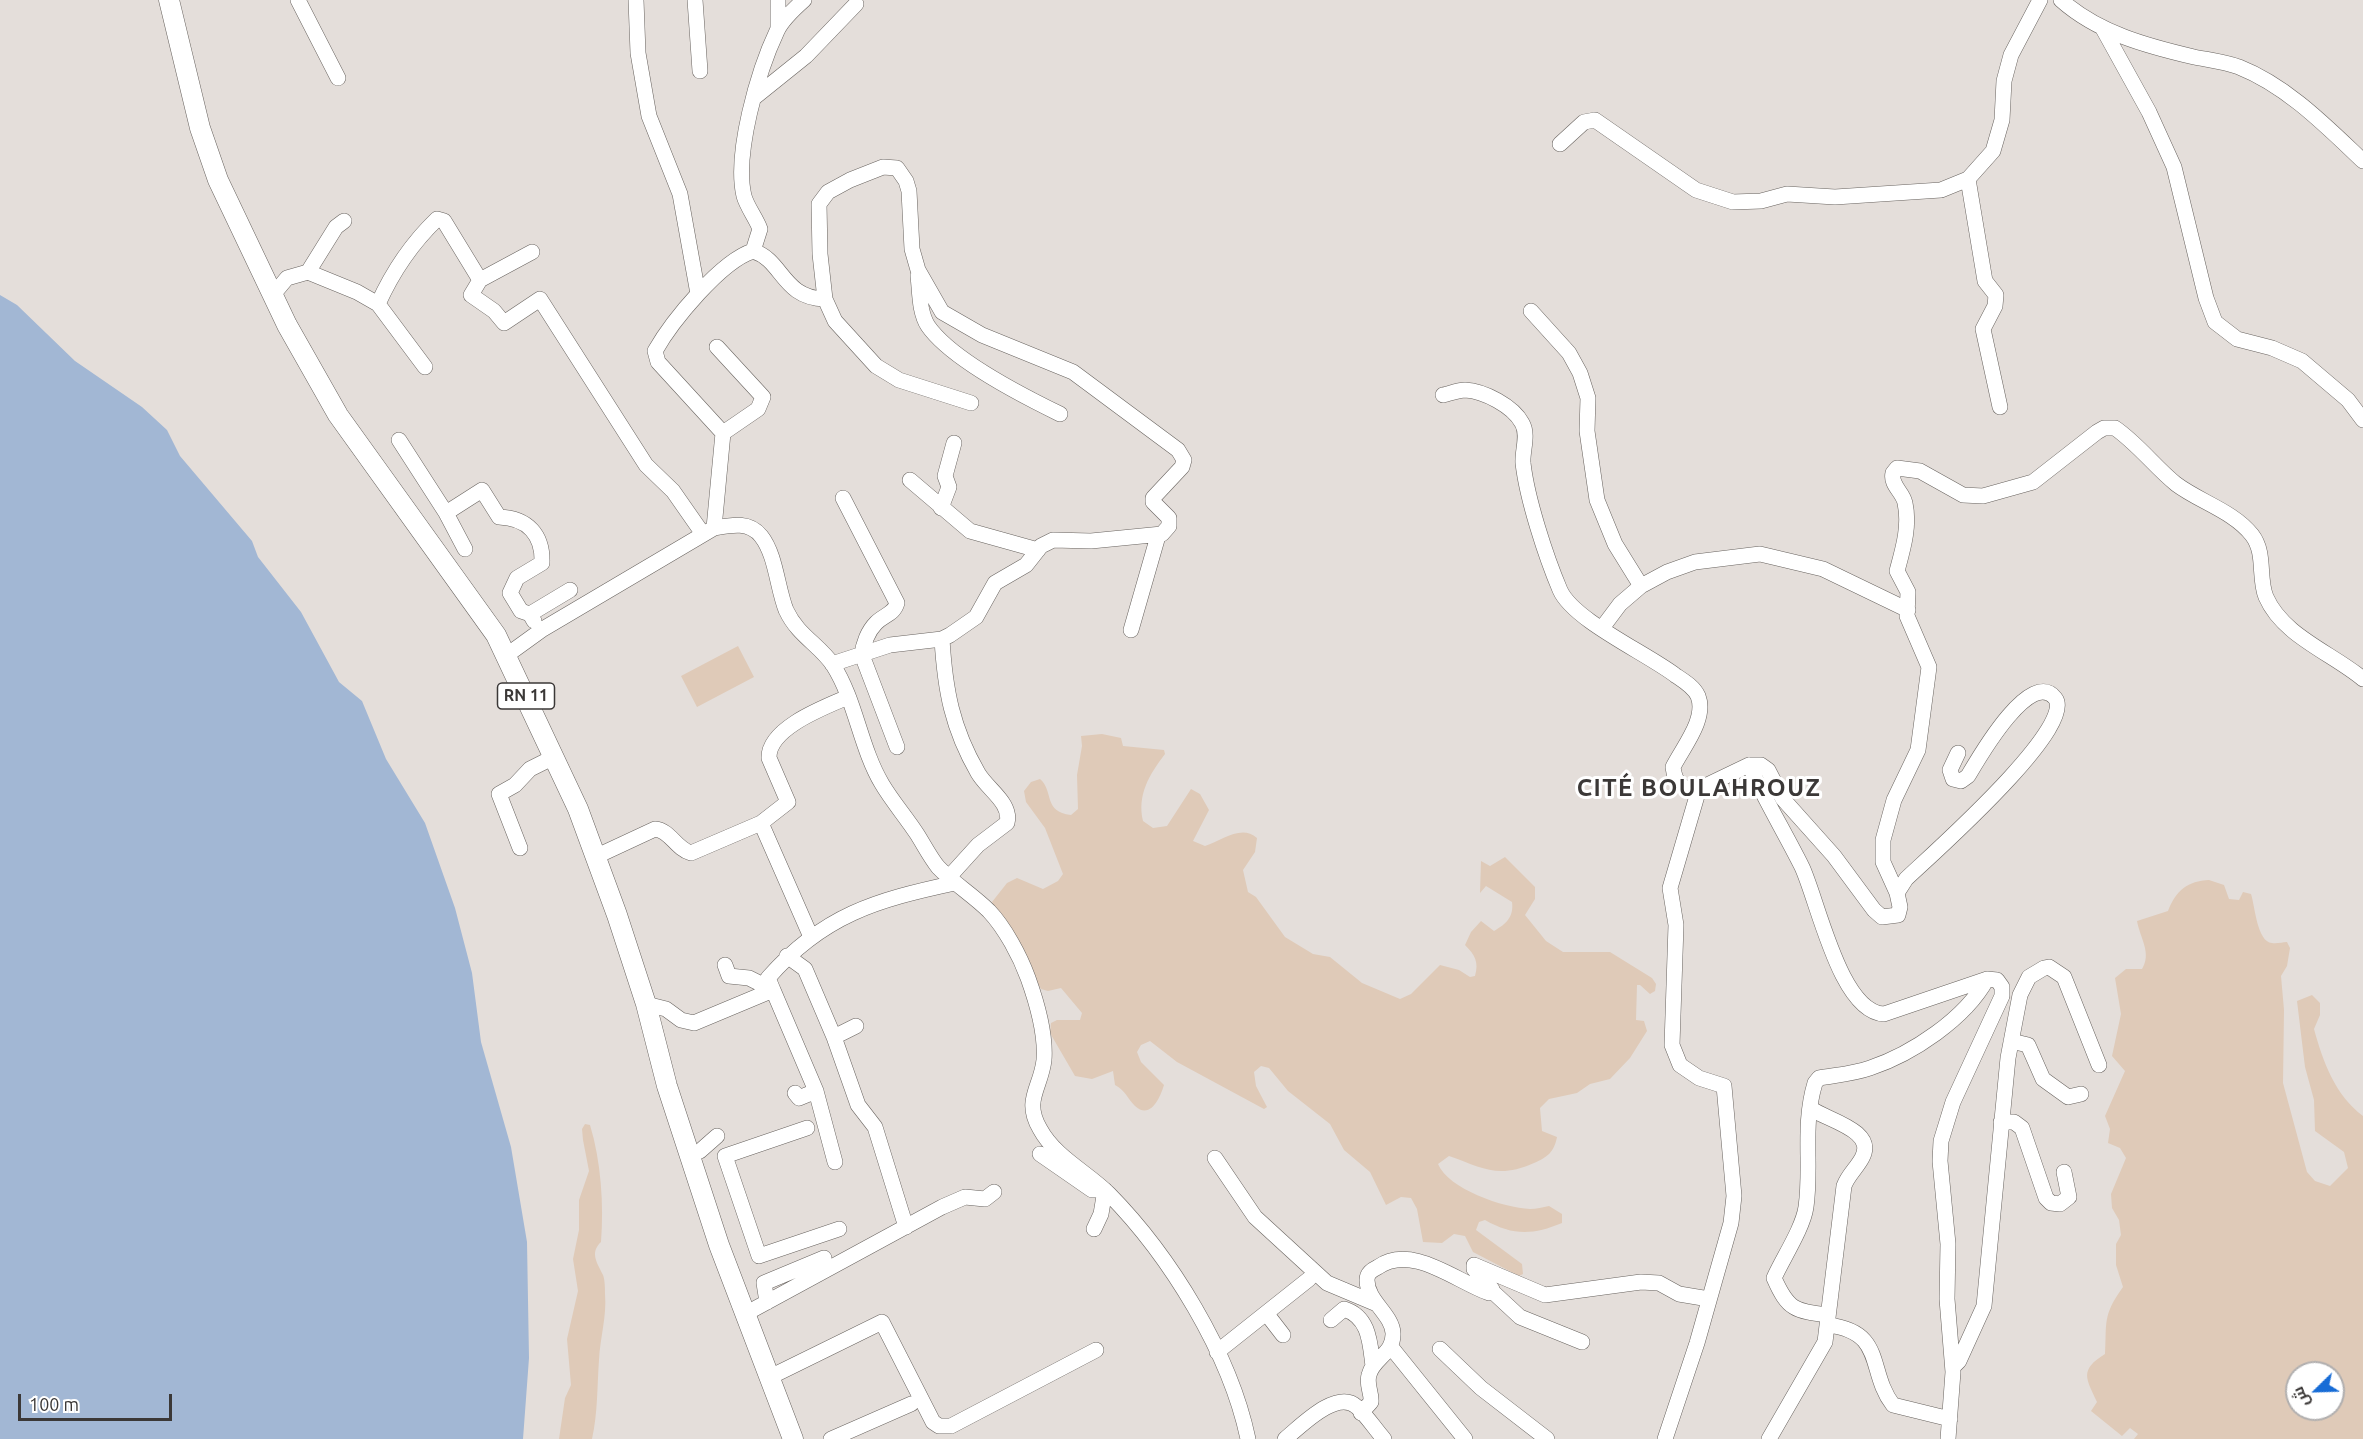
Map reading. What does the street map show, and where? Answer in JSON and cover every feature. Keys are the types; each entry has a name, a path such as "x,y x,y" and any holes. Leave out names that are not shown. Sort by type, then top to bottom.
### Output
{"main road":[{"name":"RN 11","path":"169,0 194,106 218,180 272,296 303,356 338,415 466,591 507,655 597,856 646,1004 667,1086 695,1153 745,1314 793,1439"}],"street":[{"path":"298,0 338,78"},
{"path":"636,0 639,53 649,116 680,194 698,294"},
{"path":"695,0 700,71"},
{"path":"723,433 660,365 654,354 698,294 730,262 753,251 760,230 744,198 741,166 755,97 778,29 778,0"},
{"path":"778,29 804,0"},
{"path":"1560,144 1584,122 1595,120 1696,190 1733,202 1761,201 1788,194 1835,197 1941,190 1968,178 1993,151 2002,120 2004,81 2011,55 2040,0"},
{"path":"2061,0 2075,13 2155,48 2237,67 2260,77 2296,101 2363,161"},
{"path":"755,97 806,56 856,4"},
{"path":"2103,27 2149,112 2174,168 2206,298 2215,322 2237,339 2272,348 2302,361 2348,400 2363,420"},
{"path":"971,403 899,380 876,366 835,321 825,299 820,254 819,204 828,192 884,167 897,168 906,181 912,249 918,270 921,306 927,325 941,340 978,368 1060,414"},
{"path":"1968,178 1985,281 1996,295 1995,306 1983,329 2000,407"},
{"path":"378,304 391,277 425,230 437,219 444,221 480,280"},
{"path":"308,272 336,227 344,221"},
{"path":"753,251 765,257 795,290 809,299 825,299"},
{"path":"532,252 480,280 471,295 494,311 504,323 540,298 646,465 709,531"},
{"path":"832,664 890,645 942,639 976,617 995,583 1026,565 1038,550 1053,540 1084,541 1158,536 1166,530 1169,521 1168,515 1153,500 1182,467 1184,460 1182,455 1076,374 982,335 942,312 918,270"},
{"path":"272,296 287,278 308,272 357,292 378,304 425,367"},
{"path":"1532,311 1569,352 1580,373 1588,398 1587,431 1597,501 1615,544 1641,586"},
{"path":"709,531 723,433 758,409 763,396 717,347"},
{"path":"1443,395 1465,390 1493,398 1515,413 1524,425 1523,462 1538,526 1560,591 1575,611 1654,659 1695,690 1699,698 1700,715 1673,767 1677,783 1682,787 1699,789 1749,765 1761,765 1768,770 1783,799 1834,856 1878,915 1891,918 1898,915 1900,907 1897,893 1883,862 1883,840 1894,800 1921,738 1929,667 1926,655 1913,632 1908,610 1908,592 1897,571 1906,534 1906,509 1903,496 1892,477 1894,470 1902,467 1914,468 1957,492 1970,496 1983,496 2033,482 2097,432 2110,427 2120,432 2175,483 2236,520 2249,532 2254,538 2260,555 2265,596 2274,610 2292,631 2363,680"},
{"path":"399,440 446,513 465,549"},
{"path":"942,508 950,487 945,476 954,443"},
{"path":"910,480 970,531 1038,550"},
{"path":"446,513 482,490 500,518 518,520 533,530 542,547 542,563 517,578 510,593 521,611 530,614 541,631"},
{"path":"843,498 897,603 894,611 877,622 870,631 861,655 897,747"},
{"path":"507,655 541,631 709,531 729,525 747,526 760,535 768,552 787,611 808,641 832,664 848,697 880,781 931,858 952,880 991,913 1028,977 1044,1047 1044,1062 1031,1104 1038,1127 1053,1147 1105,1190 1160,1252 1217,1352 1231,1383 1248,1439"},
{"path":"1131,630 1158,536"},
{"path":"1602,628 1620,604 1641,586 1667,572 1695,562 1760,554 1822,569 1908,610"},
{"path":"530,614 570,590"},
{"path":"646,1004 666,1009 681,1020 694,1023 766,987 787,956 811,937 867,905 952,880 978,845 1007,823 1008,809 979,774 956,728 949,707 944,678 942,639"},
{"path":"1897,893 1911,875 2031,756 2056,715 2058,707 2055,698 2050,694 2040,693 2018,706 2004,719 1968,776 1960,781 1953,779 1950,770 1958,753"},
{"path":"597,856 655,828 662,830 681,848 691,853 761,824 788,802 769,758 774,742 796,723 848,697"},
{"path":"520,848 499,794 515,785 530,769 554,757"},
{"path":"1749,765 1802,869 1835,958 1865,1006 1879,1014 1890,1013 1918,1001 1987,979 2000,983 2002,996 1953,1102 1941,1141 1941,1178 1947,1227 1947,1308 1953,1367 1948,1439"},
{"path":"1665,1439 1727,1244 1734,1196 1724,1086 1699,1078 1680,1065 1672,1045 1676,925 1670,888 1699,789"},
{"path":"761,824 811,937"},
{"path":"787,956 805,969 834,1037 858,1105 875,1127 906,1227"},
{"path":"724,965 729,976 749,978 766,987 816,1091 835,1162"},
{"path":"1953,1367 1959,1361 1984,1306 2001,1122 2012,1041 2025,982 2044,968 2054,969 2064,977 2099,1065"},
{"path":"1950,1419 1893,1405 1867,1342 1857,1334 1828,1320 1790,1306 1774,1278 1806,1210 1808,1188 1806,1131 1812,1091 1819,1078 1871,1068 1909,1052 1958,1014 1987,979"},
{"path":"834,1037 856,1026"},
{"path":"2012,1041 2028,1045 2041,1076 2047,1082 2068,1097 2081,1094"},
{"path":"795,1093 799,1098 816,1091"},
{"path":"1769,1439 1825,1342 1844,1186 1847,1177 1863,1157 1864,1141 1856,1132 1810,1108"},
{"path":"2001,1122 2014,1122 2022,1128 2046,1198 2051,1203 2060,1204 2069,1197 2064,1172"},
{"path":"695,1153 725,1156 807,1128"},
{"path":"695,1153 717,1136"},
{"path":"1040,1154 1092,1190 1105,1190"},
{"path":"725,1156 759,1256 839,1229"},
{"path":"1215,1158 1255,1217 1327,1283 1377,1304"},
{"path":"1094,1229 1101,1214 1105,1190"},
{"path":"745,1314 965,1197 980,1200 994,1191"},
{"path":"767,1302 764,1283 824,1258"},
{"path":"1373,1366 1391,1347 1392,1326 1371,1295 1367,1280 1369,1273 1383,1263 1406,1259 1435,1267 1466,1284 1489,1293 1493,1292"},
{"path":"1582,1342 1520,1317 1493,1292 1473,1268 1474,1265 1545,1295 1641,1282 1659,1283 1679,1294 1709,1299"},
{"path":"1217,1352 1309,1279"},
{"path":"1331,1320 1344,1309 1362,1320 1370,1341 1373,1366 1368,1382 1371,1402 1361,1413"},
{"path":"1266,1313 1283,1335"},
{"path":"768,1378 882,1322 933,1422 945,1427 951,1426 1096,1350"},
{"path":"1391,1347 1465,1439"},
{"path":"1440,1348 1481,1388 1547,1439"},
{"path":"1285,1439 1333,1404 1349,1402 1384,1439"},
{"path":"831,1439 911,1404"}],"shaded area":[{"path":"738,646 754,677 697,707 681,676"},
{"path":"1102,734 1121,738 1123,746 1164,750 1165,754 1149,778 1143,794 1143,821 1153,828 1167,826 1191,789 1200,794 1209,810 1193,841 1205,846 1238,833 1251,834 1257,838 1255,852 1243,870 1248,892 1256,897 1285,937 1313,954 1330,957 1362,983 1400,999 1411,994 1440,965 1459,970 1470,977 1475,976 1477,967 1475,959 1465,945 1471,932 1481,921 1494,931 1502,926 1512,912 1512,902 1486,886 1480,893 1481,861 1490,866 1505,857 1535,887 1535,899 1525,915 1546,941 1563,952 1610,952 1652,978 1656,984 1655,991 1650,994 1637,985 1636,1020 1644,1021 1647,1031 1630,1058 1610,1079 1590,1084 1577,1093 1549,1099 1540,1108 1542,1131 1557,1137 1554,1147 1547,1156 1521,1168 1500,1171 1481,1168 1449,1156 1438,1164 1453,1181 1478,1196 1519,1208 1532,1209 1549,1206 1562,1214 1562,1223 1532,1232 1505,1229 1485,1220 1479,1222 1476,1230 1522,1264 1523,1274 1519,1276 1473,1252 1465,1236 1454,1234 1442,1243 1423,1242 1417,1209 1411,1198 1401,1197 1386,1205 1370,1172 1344,1150 1330,1124 1288,1091 1269,1068 1261,1066 1254,1072 1256,1086 1267,1107 1264,1109 1177,1062 1150,1041 1141,1045 1137,1052 1141,1062 1164,1085 1158,1100 1150,1109 1141,1110 1135,1106 1115,1085 1113,1071 1092,1079 1075,1076 1050,1033 1051,1023 1057,1020 1080,1020 1082,1013 1061,988 1048,991 1041,989 992,902 1007,883 1017,878 1043,889 1058,881 1063,874 1045,828 1026,802 1024,791 1031,782 1040,779 1056,810 1071,815 1078,809 1077,775 1082,746 1081,736"},
{"path":"2209,880 2224,885 2229,899 2239,900 2243,892 2251,894 2257,923 2263,937 2272,943 2287,942 2290,948 2287,966 2281,976 2284,1010 2283,1083 2307,1172 2315,1181 2330,1186 2348,1168 2344,1152 2315,1131 2314,1100 2305,1067 2297,1001 2312,995 2320,1003 2320,1015 2314,1029 2322,1054 2338,1088 2353,1108 2363,1116 2363,1439 2134,1439 2138,1434 2130,1428 2122,1436 2091,1411 2097,1402 2088,1380 2088,1370 2105,1354 2109,1313 2123,1287 2116,1265 2116,1244 2121,1235 2119,1220 2112,1208 2111,1194 2126,1158 2120,1148 2108,1143 2110,1129 2105,1116 2125,1071 2112,1056 2121,1014 2115,978 2126,969 2142,969 2145,963 2146,951 2137,921 2168,911 2179,892 2195,882"},
{"path":"585,1124 590,1125 594,1139 601,1183 601,1242 595,1254 604,1279 605,1310 592,1439 559,1439 565,1398 571,1385 567,1339 578,1291 573,1259 579,1230 579,1200 589,1171 582,1129"}],"water":[{"path":"0,295 17,305 75,361 142,407 167,430 180,456 252,541 258,557 301,612 339,682 362,701 386,759 425,823 455,908 472,973 481,1042 511,1147 527,1242 529,1358 523,1439 0,1439"}],"district":[{"name":"CITÉ BOULAHROUZ","path":"1699,788"}]}
